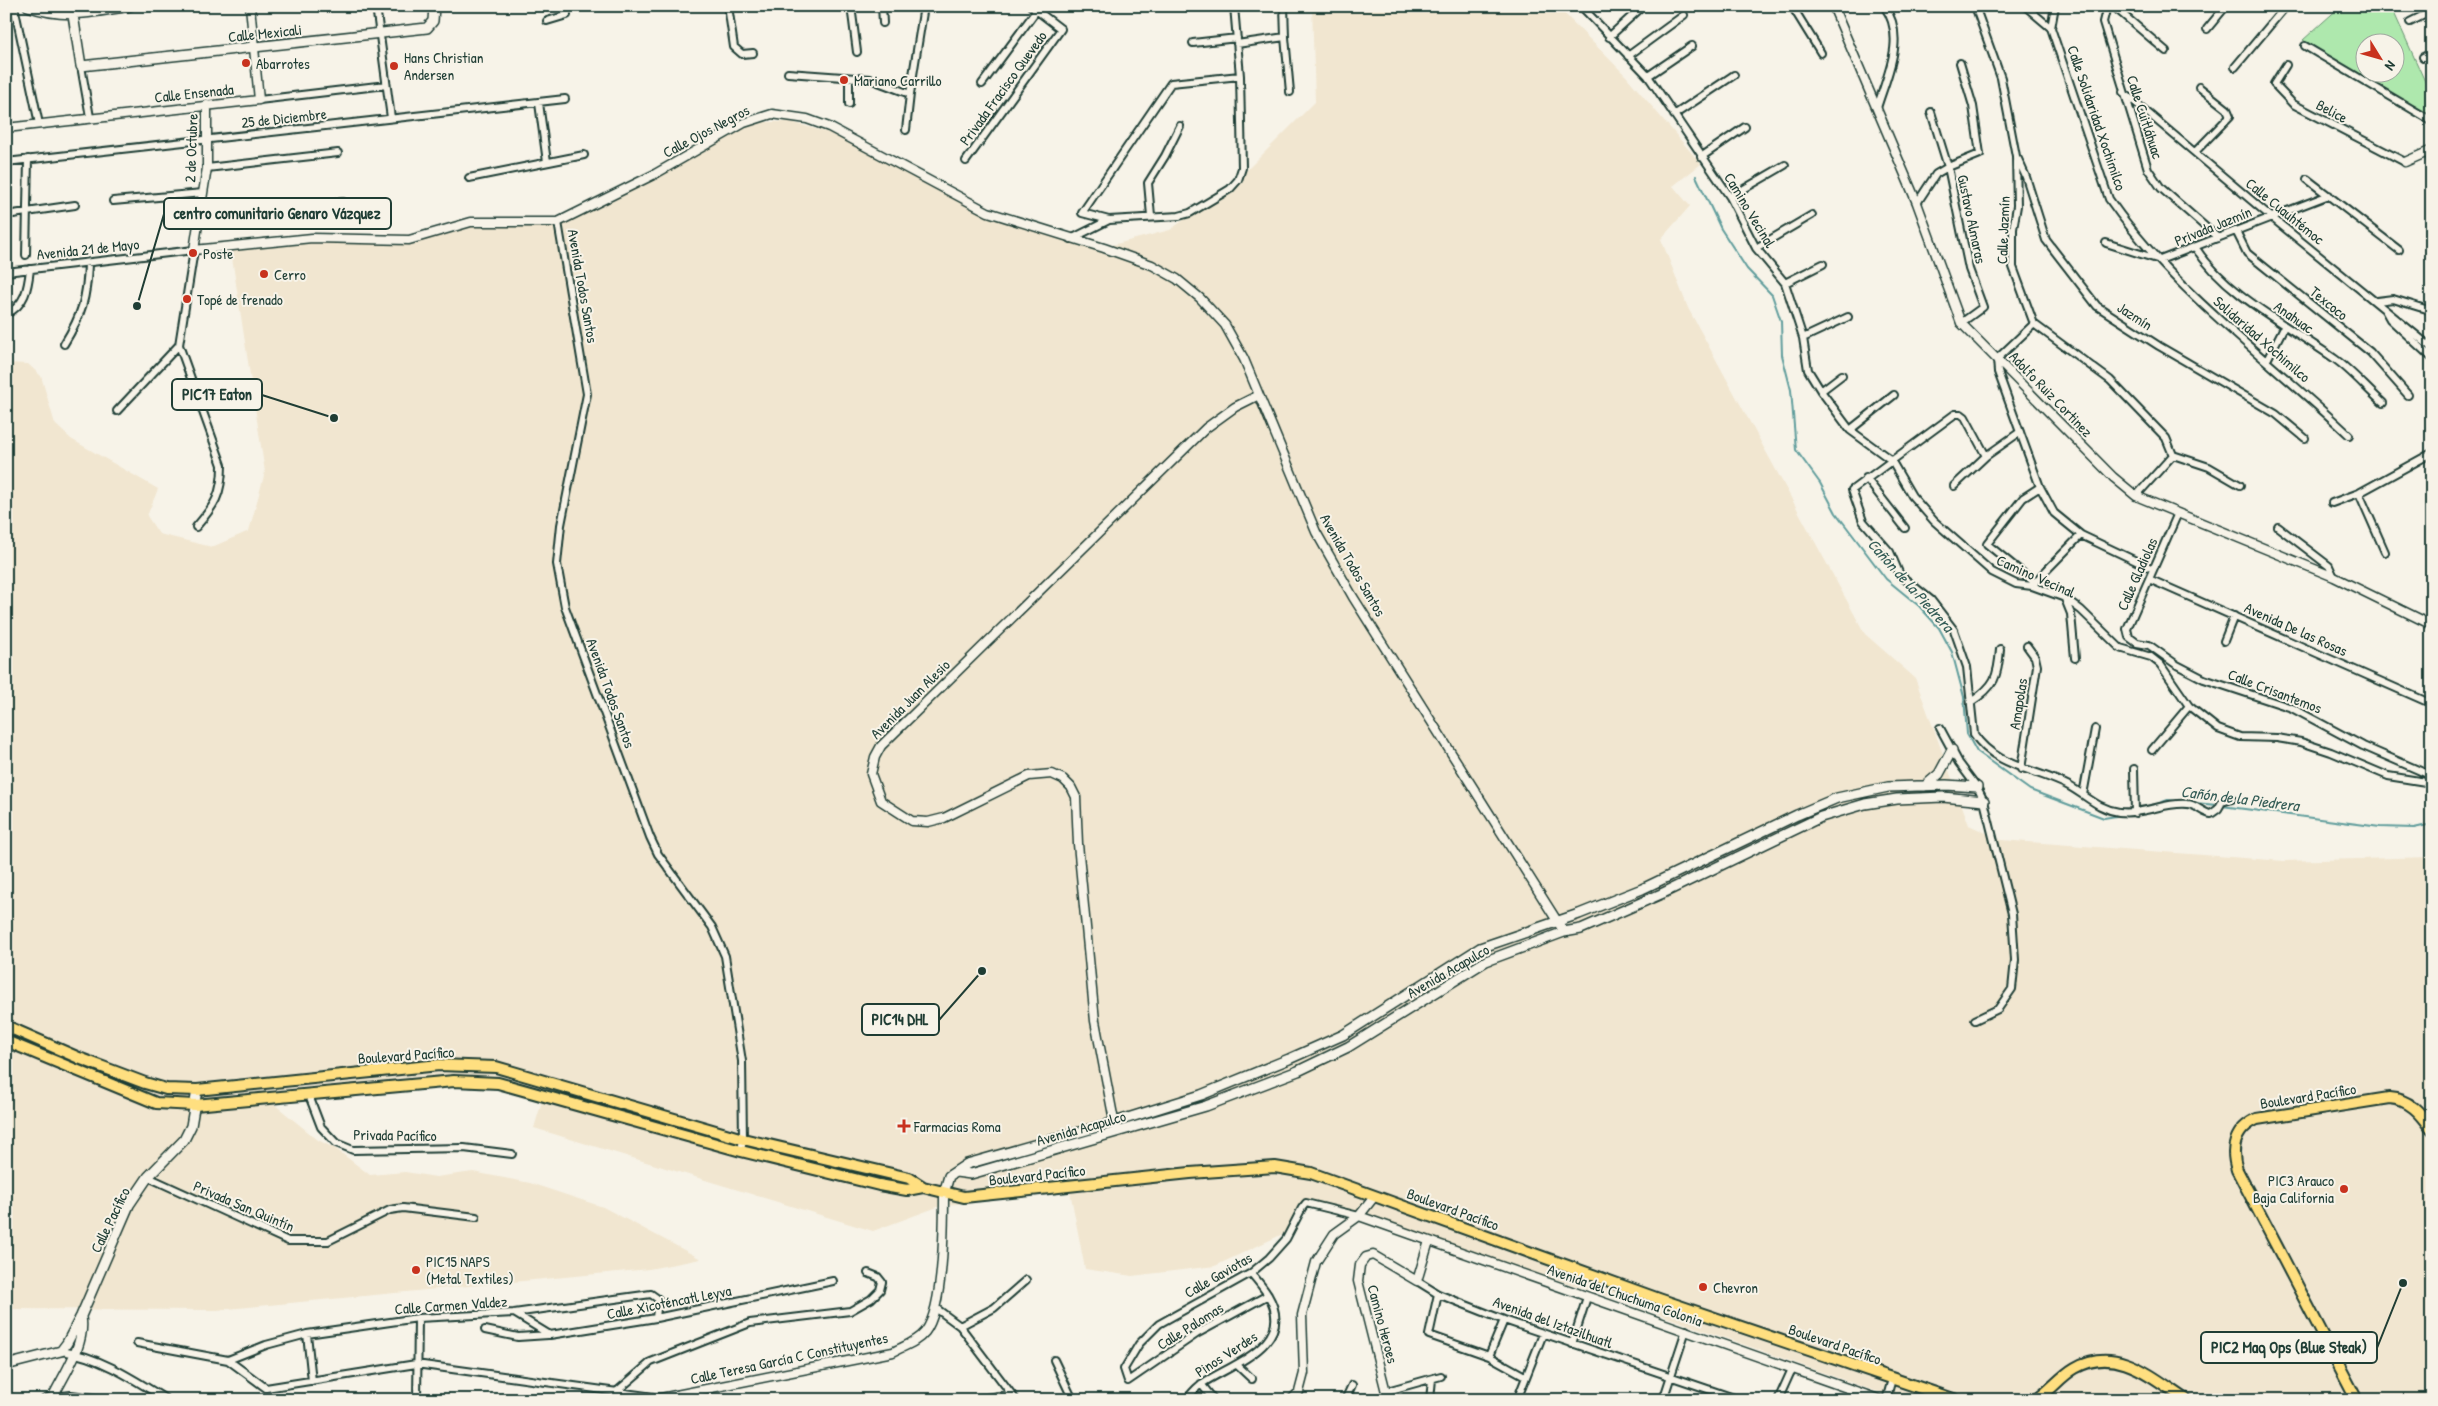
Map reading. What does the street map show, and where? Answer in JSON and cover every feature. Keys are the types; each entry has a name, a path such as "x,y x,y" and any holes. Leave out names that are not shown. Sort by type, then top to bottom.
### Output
{"main road":[{"path":"28,6 44,12 72,15 130,6"},
{"path":"68,6 72,15 81,66"},
{"name":"Calle Mexicali","path":"81,66 254,48 431,26 434,6"},
{"path":"1925,786 1939,774 1952,750"},
{"name":"Avenida Acapulco","path":"956,1172 967,1164 1115,1122 1201,1094 1289,1060 1343,1035 1480,948 1642,889 1797,815 1837,798 1888,787 1977,787"},
{"name":"Avenida Acapulco","path":"956,1172 972,1174 1117,1133 1206,1106 1298,1071 1348,1047 1486,961 1564,932 1581,929 1660,894 1805,824 1843,810 1866,804 1943,796 1984,801"},
{"name":"Boulevard Pacífico","path":"6,1026 79,1058 166,1089 197,1090 439,1065 496,1067 742,1138 909,1178 923,1187 964,1196 1275,1167 1311,1173 1374,1197 1956,1400"},
{"name":"Boulevard Pacífico","path":"6,1041 156,1103 196,1105 308,1093 454,1081 498,1083 740,1151 879,1185 907,1190 923,1187"},
{"name":"Calle Pacífico","path":"61,1351 81,1316 129,1205 148,1177 184,1140 191,1126 197,1090"},
{"name":"Boulevard Pacífico","path":"2356,1400 2242,1179 2234,1161 2234,1144 2244,1127 2257,1119 2389,1098 2405,1101 2413,1106 2431,1127"},
{"path":"944,1193 949,1176 956,1172"},
{"name":"Calle Pacífico","path":"49,1398 74,1353 83,1326 81,1316"},
{"path":"6,1366 61,1351"},
{"path":"2036,1400 2073,1369 2087,1362 2114,1359 2135,1366 2187,1400"}],"street":[{"path":"14,6 39,124"},
{"path":"250,6 258,100"},
{"path":"376,6 391,118"},
{"path":"547,21 567,15 567,6"},
{"path":"728,6 734,47 742,54 753,53"},
{"path":"851,6 857,52"},
{"path":"882,6 883,23"},
{"path":"906,130 924,6"},
{"path":"1234,6 1240,76 1242,168 1238,180 1230,189 1190,212 1179,216 1151,216 1110,220 1082,213 1082,209 1170,83 1240,76"},
{"path":"1284,6 1290,92"},
{"name":"Camino Vecinal","path":"1581,6 1648,76 1701,157 1730,197 1756,248 1785,283 1802,338 1808,370 1821,391 1850,430 1891,460 1912,496 1934,521 1992,572 2016,584 2033,584 2065,598 2081,610 2120,648 2151,658 2160,664 2189,706 2218,729 2240,737 2277,738 2301,742 2331,752 2388,776 2432,783"},
{"path":"1609,37 1643,6"},
{"path":"1792,6 1820,53"},
{"name":"Adolfo Ruiz Cortinez","path":"1833,6 1917,203 1961,323 2113,477 2136,496 2334,577 2432,624"},
{"path":"1877,108 1896,49 1891,15 1884,6"},
{"name":"Calle Jazmín","path":"1975,6 2001,78 2016,156 2017,206 2013,229 2013,267 2034,324"},
{"path":"2025,6 2051,28 2055,6"},
{"name":"Calle Cuitláhuac","path":"2107,6 2103,22 2148,169 2161,188 2218,238"},
{"path":"2113,6 2166,51"},
{"path":"2207,29 2226,6"},
{"path":"2235,67 2286,6"},
{"path":"982,84 1033,8"},
{"name":"Privada Fracisco Quevedo","path":"966,161 1061,29 1033,8"},
{"path":"2410,22 2432,11"},
{"path":"1628,56 1684,15"},
{"name":"Calle Solidaridad Xochimilco","path":"2051,28 2108,199 2124,221 2160,260"},
{"path":"1193,43 1285,37"},
{"path":"1648,76 1692,46"},
{"path":"2305,46 2432,121"},
{"path":"2423,57 2432,53"},
{"path":"1917,203 1936,174 1980,154 1973,106 1960,63"},
{"name":"Belice","path":"2286,65 2274,84 2292,104 2381,152 2405,162"},
{"path":"81,66 90,117"},
{"path":"788,73 870,80 910,94"},
{"path":"1674,115 1734,75"},
{"path":"849,79 849,104"},
{"name":"Calle Ensenada","path":"6,128 386,85"},
{"path":"2195,152 2230,116 2227,109 2199,88"},
{"name":"Calle Cuauhtémoc","path":"2123,92 2270,216 2377,301 2432,348"},
{"name":"25 de Diciembre","path":"6,162 28,158 565,99"},
{"path":"538,103 547,162"},
{"name":"2 de Octubre","path":"194,250 207,168 206,105"},
{"path":"1931,112 1948,167"},
{"name":"Calle Ojos Negros","path":"558,222 655,174 744,124 772,114 807,119 829,127 988,212 1071,239"},
{"path":"1151,216 1148,183 1165,156 1180,126"},
{"path":"1701,157 1744,127"},
{"path":"2405,162 2430,151 2432,160"},
{"path":"207,168 338,153"},
{"path":"470,178 584,155"},
{"name":"Jazmín","path":"2016,156 2026,177 2046,240 2097,306 2159,346 2276,414 2305,438"},
{"path":"26,255 28,158"},
{"path":"1730,197 1785,166"},
{"name":"Gustavo Almaras","path":"1948,167 1969,269 1983,307 1961,323"},
{"path":"2307,179 2399,250"},
{"path":"113,201 204,193"},
{"name":"Privada Jazmín","path":"2106,243 2160,260 2270,216 2329,195"},
{"path":"200,218 343,202"},
{"path":"6,215 75,205"},
{"path":"1756,248 1812,215"},
{"path":"1071,239 1110,220"},
{"name":"Avenida 21 de Mayo","path":"6,272 312,238 409,240 471,222 558,222"},
{"name":"Avenida Todos Santos","path":"558,222 587,394 561,524 557,564 565,607 650,837 658,854 712,927 725,956 742,1061 742,1138 740,1151"},
{"name":"Texcoco","path":"2236,231 2247,253 2370,352 2408,395"},
{"name":"Avenida Todos Santos","path":"1071,239 1152,265 1177,279 1200,298 1225,325 1244,359 1316,532 1356,602 1564,932"},
{"name":"Anahuac","path":"2195,247 2215,272 2284,328 2336,360 2383,404"},
{"path":"194,250 179,345 222,465 222,482 218,498 212,509 196,527"},
{"name":"Solidaridad Xochimilco","path":"2160,260 2177,280 2349,435"},
{"path":"64,344 76,326 84,306 87,293 88,264"},
{"path":"1785,283 1823,264"},
{"path":"6,314 13,311 22,302 30,269"},
{"path":"2377,301 2398,300 2432,312"},
{"path":"2384,307 2390,319 2432,358"},
{"path":"1802,338 1848,316"},
{"path":"2154,569 2081,535 2054,513 2040,487 1998,372 1997,359 2034,324 2110,380 2166,438 2173,455 2209,468 2240,485"},
{"path":"2268,360 2284,328"},
{"path":"117,411 179,345"},
{"path":"1821,391 1842,375"},
{"name":"Avenida Juan Alesio","path":"1117,1133 1095,1021 1076,798 1071,787 1063,779 1052,774 1029,776 944,818 928,822 912,821 881,802 871,774 880,746 1206,428 1235,407 1259,395"},
{"path":"1850,430 1894,395"},
{"path":"1986,456 1965,417 1962,414 1955,414 1852,490 1863,521 1890,552 1900,575 1931,600 1954,630 1967,667 1974,734 1978,740 1992,753 2021,768 2069,786 2092,803 2105,809 2135,813 2189,804 2211,814 2218,809 2222,802 2232,799"},
{"path":"1954,486 1986,456 2020,432"},
{"path":"2332,503 2359,493 2432,453"},
{"path":"2136,496 2173,455"},
{"path":"1866,478 1904,528"},
{"path":"2040,487 2023,498 1987,542 1989,547 2033,584 2081,535"},
{"path":"2359,493 2385,552"},
{"name":"Calle Gladiolas","path":"2137,642 2129,637 2126,629 2178,513"},
{"path":"2278,527 2329,566 2334,577"},
{"name":"Avenida De las Rosas","path":"2149,579 2432,704"},
{"path":"2065,598 2071,614 2075,658"},
{"path":"2224,641 2234,616"},
{"name":"Calle Crisantemos","path":"2137,642 2149,645 2177,665 2204,679 2292,708 2363,746 2432,776"},
{"name":"Amapolas","path":"2021,768 2037,666 2035,657 2027,646"},
{"path":"1971,702 1987,692 1998,675 2000,649"},
{"path":"2152,750 2189,706"},
{"path":"1940,728 1984,801 2012,914 2015,960 2012,989 1998,1009 1975,1020"},
{"path":"2083,795 2095,729"},
{"path":"2134,769 2135,813"},
{"name":"Privada Pacífico","path":"308,1093 321,1127 336,1143 353,1150 464,1148 512,1154"},
{"name":"Privada San Quintín","path":"148,1177 288,1241 328,1241 390,1210 403,1208 476,1217"},
{"name":"Calle Teresa García C Constituyentes","path":"137,1343 228,1360 266,1388 416,1364 504,1375 662,1399 893,1352 916,1341 926,1332 937,1309 944,1193"},
{"path":"1291,1400 1299,1392 1304,1373 1302,1316 1316,1262 1334,1234 1359,1216 1374,1197"},
{"name":"Calle Gaviotas","path":"1128,1381 1124,1369 1139,1344 1159,1324 1251,1273 1269,1258 1286,1239 1306,1203 1359,1216"},
{"name":"Avenida del Chuchuma Colonia","path":"1359,1216 1587,1298 1686,1330 1881,1400"},
{"path":"1417,1281 1430,1241"},
{"name":"Avenida del Iztazilhuatl","path":"1366,1257 1373,1255 1438,1294 1504,1320 1740,1400"},
{"name":"Camino Heroes","path":"1366,1257 1360,1265 1358,1281 1388,1400"},
{"path":"615,1393 651,1362 750,1323 850,1311 871,1299 880,1290 882,1282 878,1277 868,1273"},
{"name":"Pinos Verdes","path":"1186,1400 1201,1384 1237,1365 1269,1341 1274,1329 1274,1311 1268,1295 1251,1273"},
{"path":"960,1326 994,1308 1026,1280"},
{"name":"Calle Xicoténcatl Leyva","path":"485,1330 518,1337 550,1335 656,1318 833,1281"},
{"name":"Calle Carmen Valdez","path":"228,1360 266,1345 307,1334 418,1318 514,1313 651,1294 658,1299 656,1318"},
{"path":"1438,1294 1429,1335 1489,1356 1526,1376"},
{"name":"Calle Palomas","path":"1128,1381 1198,1333 1268,1295"},
{"path":"1572,1344 1587,1298"},
{"path":"937,1309 960,1326 1016,1400"},
{"path":"514,1313 550,1335"},
{"path":"417,1400 418,1318"},
{"path":"1489,1356 1504,1320"},
{"path":"1663,1400 1686,1330"},
{"path":"307,1334 312,1381"},
{"path":"1517,1400 1543,1334"},
{"path":"61,1351 95,1360 168,1400"},
{"path":"1054,1360 1073,1400"},
{"path":"1237,1365 1252,1379"},
{"path":"1778,1400 1792,1369"},
{"path":"1387,1391 1441,1376"},
{"path":"1886,1400 1892,1379"},
{"path":"1430,1400 1432,1380"},
{"path":"1201,1384 1214,1400"},
{"path":"1345,1400 1352,1385"},
{"path":"974,1400 1011,1394"},
{"path":"49,1398 71,1395 110,1400"}],"shaded area":[{"path":"1312,6 1557,6 1626,76 1701,164 1673,186 1690,206 1661,239 1688,308 1865,634 1915,678 1969,825 2001,840 2284,861 2432,857 2432,1400 1900,1400 1588,1289 1311,1204 1297,1209 1287,1232 1215,1266 1132,1276 1085,1269 1070,1191 1055,1191 940,1206 873,1231 534,1128 542,1101 496,1087 374,1090 269,1100 318,1140 336,1149 370,1175 405,1172 436,1177 473,1172 530,1183 603,1207 701,1259 649,1269 217,1310 6,1309 6,363 28,364 41,376 55,424 71,439 158,489 147,516 159,534 212,547 249,531 265,472 230,245 322,238 411,243 463,219 561,226 755,122 791,122 854,140 978,209 1097,249 1170,230 1235,182 1315,102"}],"green space":[{"path":"2341,6 2391,6 2403,32 2356,32 2356,72 2303,40"},
{"path":"2406,39 2432,97 2432,117 2373,82 2406,82"}],"waterway":[{"name":"Cañón de la Piedrera","path":"1696,176 1721,229 1747,269 1772,295 1781,321 1782,355 1791,390 1796,450 1820,483 1836,513 1886,579 1919,606 1939,628 1952,652 1964,697 1967,734 1977,752 2030,790 2104,818 2122,815"},
{"name":"Cañón de la Piedrera","path":"2151,806 2168,800 2177,801"},
{"name":"Cañón de la Piedrera","path":"2195,803 2217,805"},
{"name":"Cañón de la Piedrera","path":"2222,806 2380,827 2414,828 2432,824"}],"place":[{"name":"Abarrotes","path":"246,63"},
{"name":"Hans Christian Andersen","path":"394,66"},
{"name":"Mariano Carrillo","path":"844,80"},
{"name":"Poste","path":"193,253"},
{"name":"Cerro","path":"264,274"},
{"name":"Topé de frenado","path":"187,299"},
{"name":"centro comunitario Genaro Vázquez","path":"137,306"},
{"name":"PIC17 Eaton","path":"334,418"},
{"name":"PIC14 DHL","path":"982,971"},
{"name":"Farmacias Roma","path":"904,1126"},
{"name":"PIC3 Arauco Baja California","path":"2344,1189"},
{"name":"PIC15 NAPS (Metal Textiles)","path":"416,1270"},
{"name":"PIC2 Maq Ops (Blue Steak)","path":"2403,1283"},
{"name":"Chevron","path":"1703,1287"}]}
